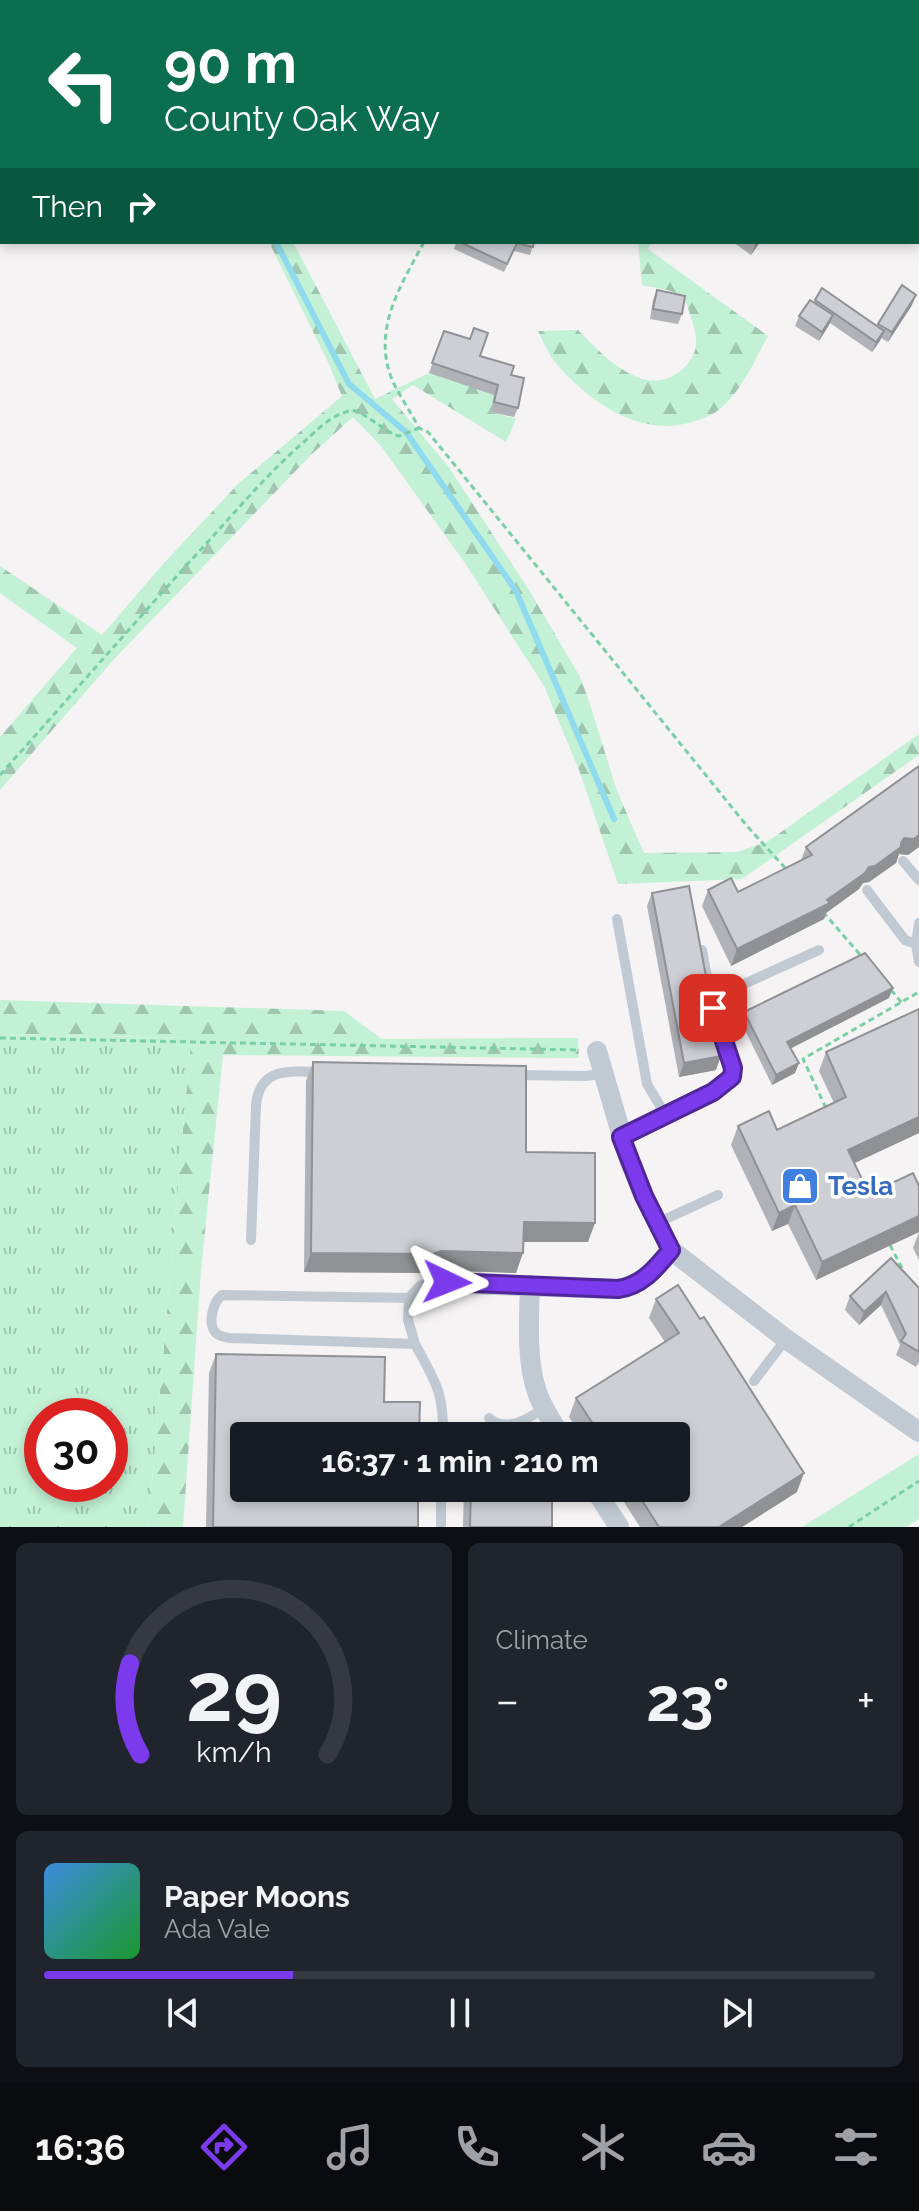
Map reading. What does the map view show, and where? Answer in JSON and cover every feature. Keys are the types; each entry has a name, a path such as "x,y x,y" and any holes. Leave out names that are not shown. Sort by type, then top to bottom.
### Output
{"street":[{"path":"597,1051 636,1179 671,1250 786,1339 919,1432"},
{"path":"434,1283 625,1288 647,1277 671,1250"},
{"path":"530,1285 530,1339 535,1389 552,1422"},
{"path":"603,1502 619,1527"}],"lane":[{"path":"903,861 919,880"},
{"path":"867,890 905,940 916,944"},
{"path":"617,919 647,1084 666,1116"},
{"path":"919,923 916,944 919,962"},
{"path":"621,1137 719,1088 733,1074 711,999 702,950"},
{"path":"711,999 819,950"},
{"path":"251,1240 257,1098 261,1086 277,1073 340,1073"},
{"path":"496,1075 604,1074"},
{"path":"657,1223 718,1195"},
{"path":"434,1283 420,1286 409,1298 408,1320 415,1344 440,1393 443,1422"},
{"path":"409,1298 228,1294 215,1301 213,1328 218,1335 229,1338 415,1344"},
{"path":"754,1381 786,1339"},
{"path":"489,1418 496,1423 516,1423 544,1408"},
{"path":"441,1502 441,1527"}],"path":[{"path":"423,244 390,308 385,335 385,356 390,372 419,428 428,432 747,826 792,876"},
{"path":"0,775 154,600 308,438 334,418 351,410 358,411 399,436 419,428"},
{"path":"822,911 862,957"},
{"path":"882,980 902,1003"},
{"path":"830,1116 803,1059 919,992"},
{"path":"0,1038 597,1051"},
{"path":"891,1246 905,1274"},
{"path":"849,1527 919,1481"}],"green space":[{"path":"270,244 294,244 375,399 429,373 500,373 491,412 516,419 506,442 413,385 392,399 448,466 529,590 579,675 617,791 644,853 737,852 767,842 919,734 919,755 742,879 618,884 579,770 544,686 465,563 381,446 353,417 312,454 116,657 0,790 0,737 77,648 0,593 0,566 102,635 238,484 342,396"},
{"path":"638,244 650,244 648,249 768,336 735,393 710,415 670,426 634,421 587,393 550,355 538,331 578,330 618,367 637,377 655,381 679,372 691,360 696,341 687,306 683,298 674,293 642,285"},
{"path":"0,1000 344,1011 382,1039 578,1038 579,1058 223,1055 201,1270 183,1527 148,1527 191,1038 0,1034"},
{"path":"0,1034 191,1038 148,1527 0,1527"},
{"path":"919,1454 919,1519 906,1527 802,1527"}],"building":[{"path":"464,244 517,244 507,264"},
{"path":"902,285 916,295 892,332 878,324"},
{"path":"822,288 884,331 876,342 815,300"},
{"path":"657,290 685,296 682,314 653,309"},
{"path":"810,300 833,315 822,332 799,316"},
{"path":"474,328 488,333 480,356 514,366 511,375 524,378 518,408 494,402 498,385 432,363 444,331 470,339"},
{"path":"919,766 919,835 914,839 904,838 901,847 827,900 830,903 737,949 708,890 731,878 738,892 812,855 806,847"},
{"path":"689,886 721,1056 684,1063 652,893"},
{"path":"865,953 893,988 787,1042 799,1063 776,1075 744,1012"},
{"path":"919,1009 919,1117 848,1150 869,1194 913,1173 919,1186 919,1216 822,1262 795,1205 779,1213 738,1126 769,1111 777,1130 846,1097 826,1052"},
{"path":"313,1062 526,1066 526,1152 595,1153 595,1223 524,1222 523,1253 311,1253"},
{"path":"891,1258 919,1288 919,1352 901,1341 906,1334 886,1292 864,1312 850,1296"},
{"path":"678,1285 700,1319 704,1317 804,1473 719,1527 659,1527 643,1502 690,1502 690,1422 592,1422 576,1398 679,1333 656,1299"},
{"path":"216,1354 385,1357 384,1402 420,1402 419,1422 230,1422 230,1502 418,1502 418,1527 213,1527"},
{"path":"471,1502 552,1502 552,1527 470,1527"}],"waterway":[{"path":"277,244 349,384 406,432 516,591 614,819"}],"place":[{"name":"Tesla","path":"800,1186"}],"route":[{"path":"447,1282 618,1289 637,1284 654,1270 671,1250 644,1196 621,1137 713,1092 732,1077 733,1068 713,1008"}]}
